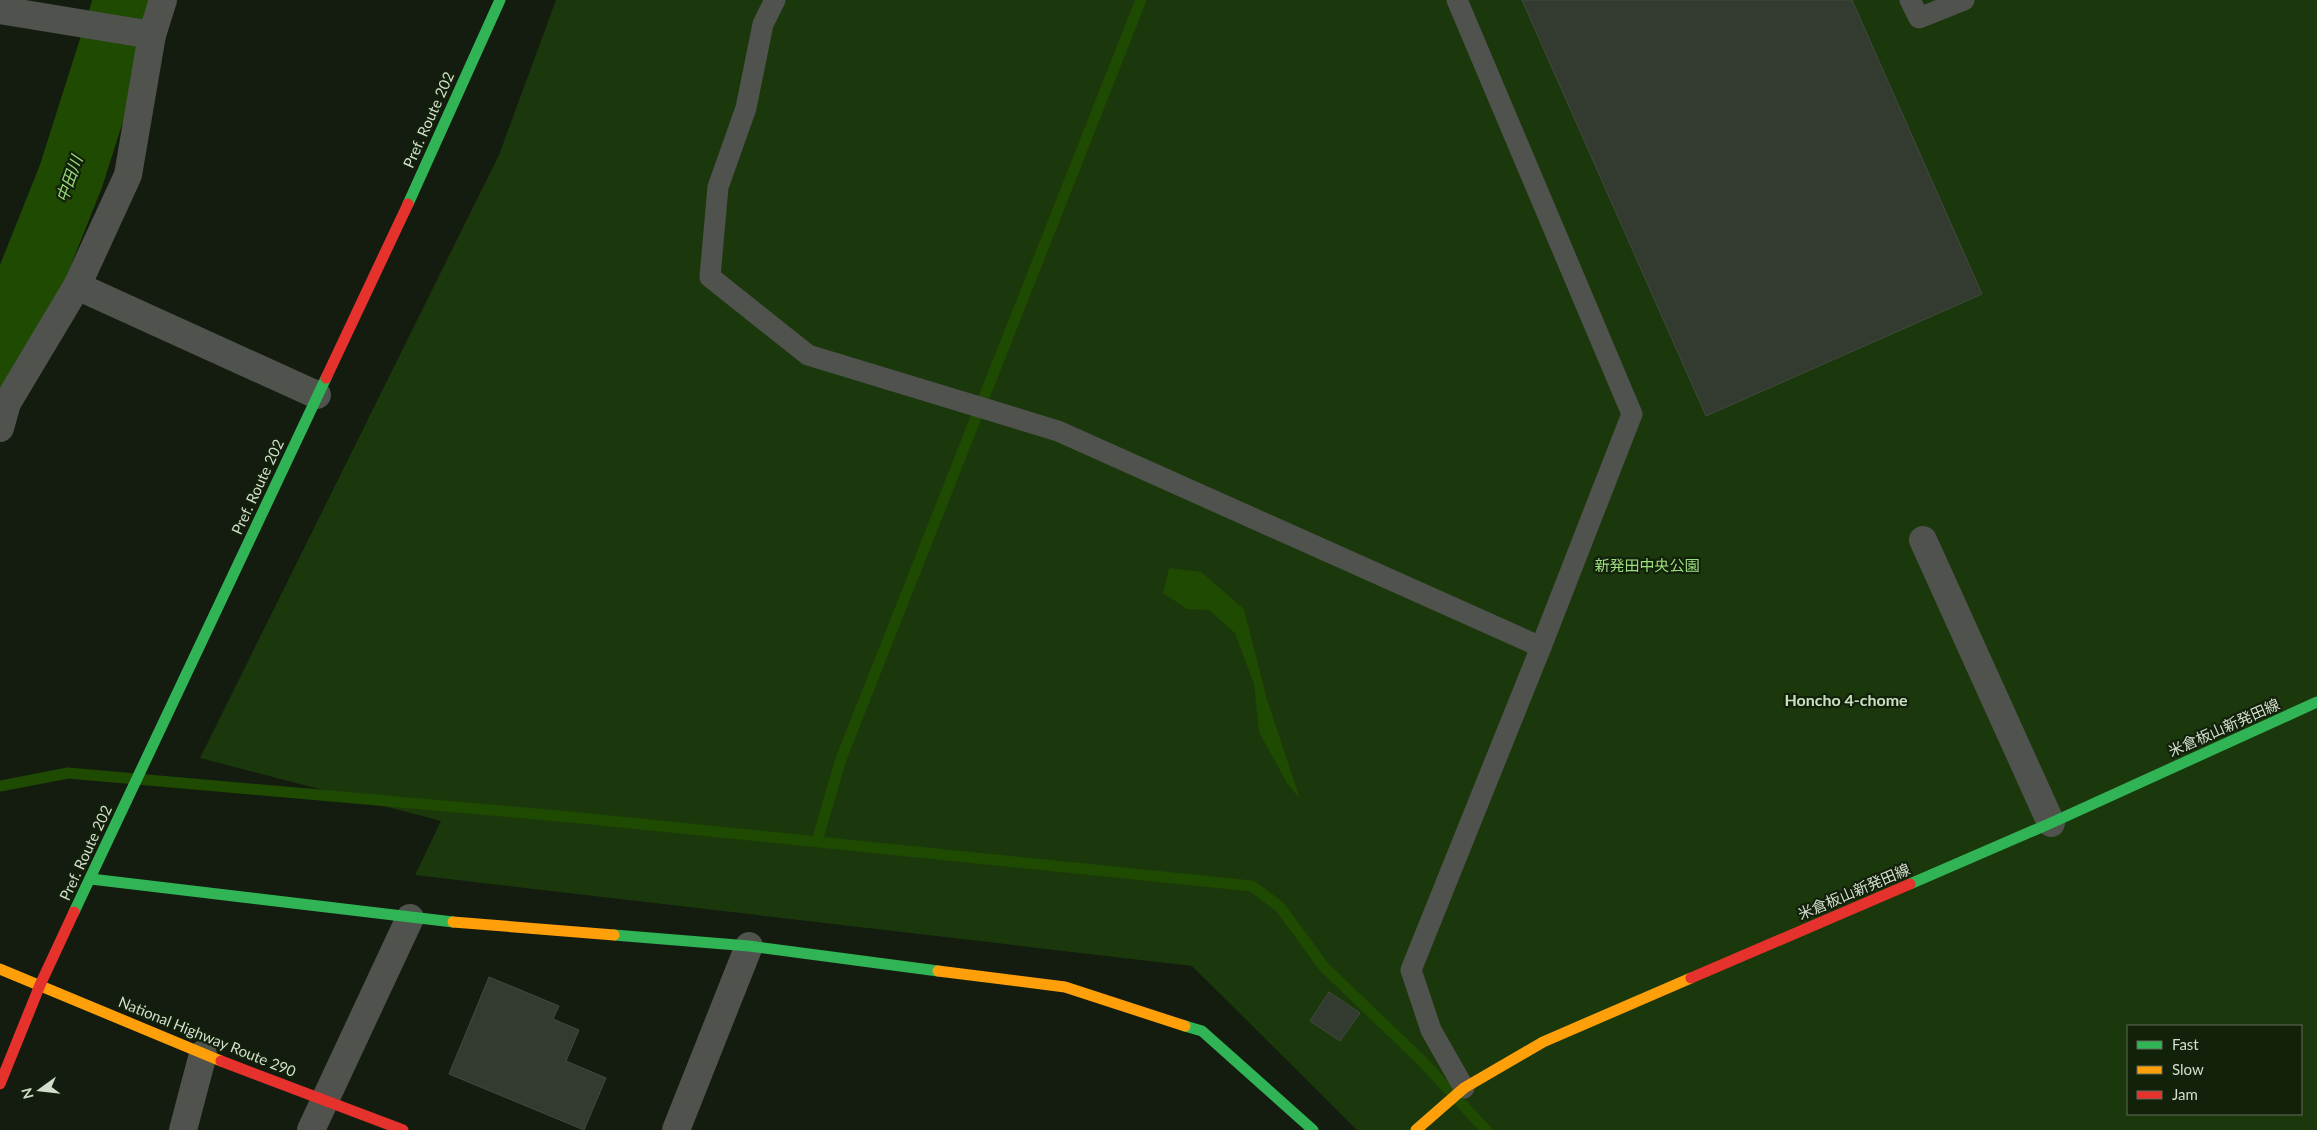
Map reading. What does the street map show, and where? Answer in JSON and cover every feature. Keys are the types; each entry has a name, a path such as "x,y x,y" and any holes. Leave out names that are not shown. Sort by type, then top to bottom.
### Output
{"main road":[{"name":"Pref. Route 202","path":"0,1084 40,985 410,199 500,0"},
{"name":"米倉板山新発田線","path":"1416,1130 1464,1088 1543,1042 2051,823 2317,702"},
{"path":"91,878 410,918 749,946 1064,987 1202,1031 1313,1130"},
{"name":"National Highway Route 290","path":"0,969 203,1054 403,1130"}],"street":[{"path":"0,428 7,402 76,286 128,175 152,35 163,0"},
{"path":"0,10 152,35"},
{"path":"76,286 317,395"},
{"path":"1923,540 2051,823"},
{"path":"311,1130 410,918"},
{"path":"676,1130 749,946"},
{"path":"183,1130 203,1054"}],"lane":[{"path":"775,0 763,24 746,108 718,187 710,277 808,355 1058,431 1541,647"},
{"path":"1457,0 1632,414 1411,970 1431,1030 1464,1088"},
{"path":"1910,0 1919,18 1964,0"}],"green space":[{"name":"新発田中央公園","path":"556,0 2317,0 2317,1130 1357,1130 1192,966 415,875 441,821 200,758 499,155"}],"shaded area":[{"path":"1169,568 1201,572 1244,609 1266,696 1300,799 1287,783 1259,732 1254,684 1235,633 1209,610 1187,609 1163,593"}],"building":[{"path":"1522,0 1852,0 1982,294 1706,416"},
{"path":"489,977 559,1006 553,1019 579,1030 566,1061 606,1078 584,1130 449,1074"},
{"path":"1329,992 1360,1013 1340,1041 1310,1021"}],"waterway":[{"name":"中田川","path":"0,354 71,176 127,0"},
{"path":"817,841 841,759 1141,0"},
{"path":"0,786 68,773 581,818 1252,886 1280,907 1324,967 1421,1060 1486,1130"}],"traffic: fast":[{"path":"408,204 500,0"},
{"path":"74,912 326,378"},
{"path":"1910,884 2051,823 2317,702"},
{"path":"91,879 453,922"},
{"path":"614,935 749,946 938,971"},
{"path":"1185,1026 1202,1031 1313,1130"}],"traffic: slow":[{"path":"453,922 614,935"},
{"path":"0,969 221,1061"},
{"path":"938,971 1065,987 1185,1026"},
{"path":"1416,1130 1464,1088 1543,1042 1691,978"}],"traffic: jam":[{"path":"326,378 408,204"},
{"path":"1691,978 1910,884"},
{"path":"0,1084 40,985 74,912"},
{"path":"221,1061 403,1130"}],"district":[{"name":"Honcho 4-chome","path":"1846,700"}]}
